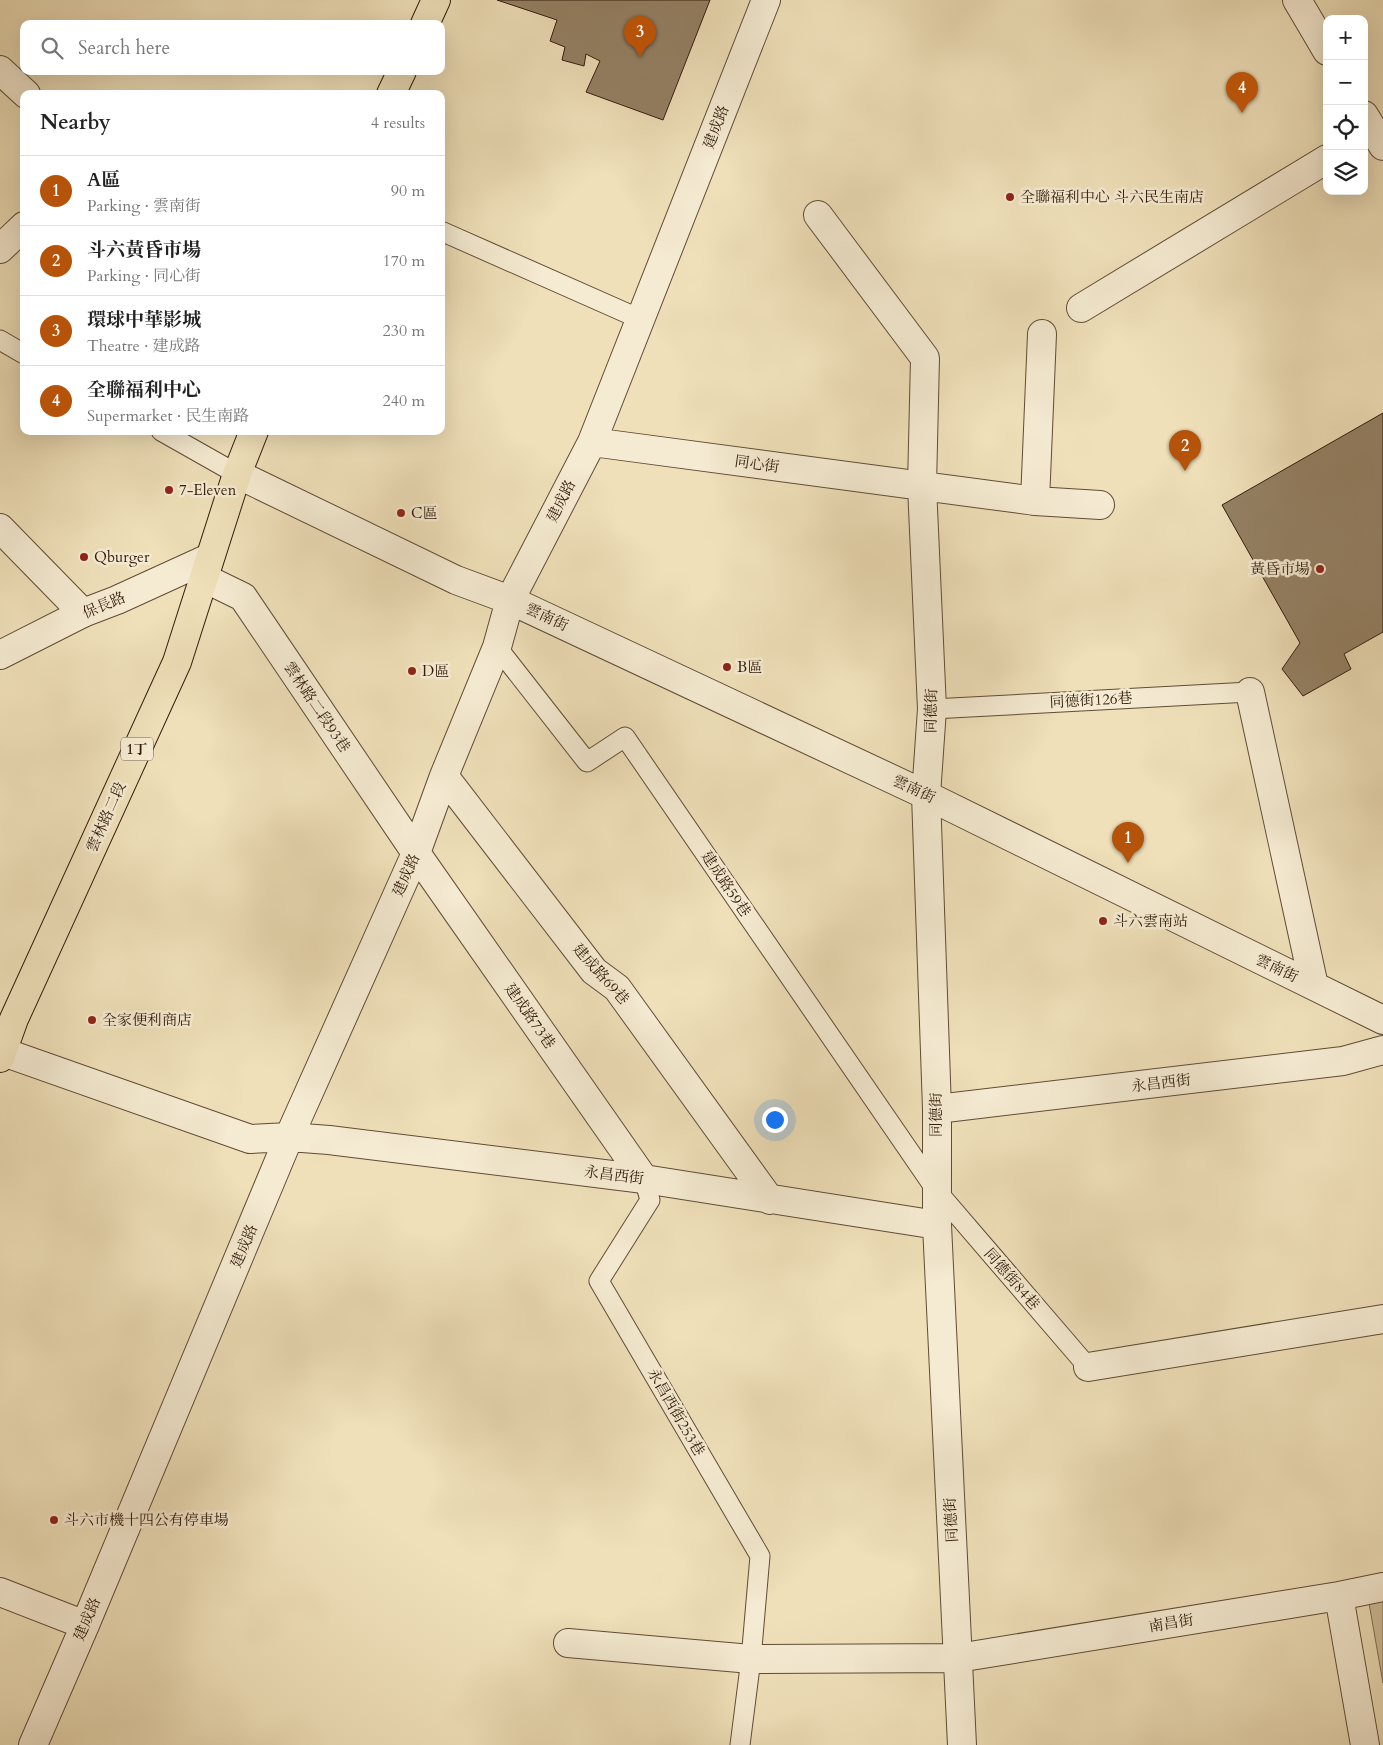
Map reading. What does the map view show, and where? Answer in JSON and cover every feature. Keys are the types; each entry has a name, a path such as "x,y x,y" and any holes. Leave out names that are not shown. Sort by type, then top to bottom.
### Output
{"main road":[{"path":"427,20 436,0"},
{"path":"393,90 400,75"},
{"name":"雲林路二段","path":"1,1055 14,1019 176,662 237,474 252,435"}],"street":[{"name":"建成路","path":"33,1745 289,1137 416,853 444,776 497,647 510,600 592,442 766,0"},
{"path":"1297,0 1323,44"},
{"path":"0,70 22,90"},
{"path":"1082,308 1323,160"},
{"path":"818,215 925,358 922,486"},
{"path":"0,249 20,230"},
{"path":"1035,501 1042,334"},
{"name":"同心街","path":"592,442 1035,501 1100,505"},
{"name":"雲南街","path":"237,474 456,580 510,600 926,795 1383,1020"},
{"name":"同德街","path":"922,486 932,709 926,795 937,1109 936,1225 962,1745"},
{"path":"0,528 83,613"},
{"name":"保長路","path":"0,655 83,613 206,568"},
{"name":"雲林路二段93巷","path":"206,568 243,597 416,853"},
{"name":"雲南街","path":"1250,692 1314,986"},
{"name":"建成路69巷","path":"444,776 594,971 618,988 770,1200"},
{"name":"建成路73巷","path":"416,853 644,1179"},
{"name":"永昌西街","path":"937,1109 1343,1061 1383,1050"},
{"name":"永昌西街","path":"1,1055 250,1139 289,1137 329,1140 644,1179 936,1225"},
{"path":"1088,1368 1383,1319"},
{"name":"南昌街","path":"568,1643 751,1659 958,1658 1339,1596 1383,1587"},
{"path":"0,1592 85,1625"},
{"path":"1339,1596 1365,1745"}],"lane":[{"path":"445,233 640,319"},
{"path":"0,340 20,352"},
{"path":"168,435 237,474"},
{"name":"建成路59巷","path":"497,647 587,762 625,737 936,1190"},
{"name":"同德街126巷","path":"932,709 1250,692"},
{"name":"永昌西街253巷","path":"644,1179 650,1200 599,1281 760,1556 751,1659"},
{"name":"同德街84巷","path":"936,1190 1088,1368"},
{"path":"740,1745 751,1659"}],"shaded area":[{"path":"1383,1600 1383,1683 1369,1603"}],"building":[{"path":"497,0 710,0 663,120 586,92 600,61 586,54 584,66 562,60 565,47 550,41 557,20"},
{"name":"黃昏市場","path":"1383,413 1383,632 1344,654 1351,669 1303,696 1282,669 1300,643 1222,505"}],"place":[{"name":"環球中華影城","path":"640,57"},
{"name":"全聯福利中心","path":"1242,113"},
{"name":"全聯福利中心 斗六民生南店","path":"1010,197"},
{"name":"斗六黃昏市場","path":"1185,471"},
{"name":"7-Eleven","path":"169,490"},
{"name":"C區","path":"401,513"},
{"name":"Qburger","path":"84,557"},
{"name":"黃昏市場","path":"1320,569"},
{"name":"B區","path":"727,667"},
{"name":"D區","path":"412,671"},
{"name":"A區","path":"1128,863"},
{"name":"斗六雲南站","path":"1103,921"},
{"name":"全家便利商店","path":"92,1020"},
{"name":"斗六市機十四公有停車場","path":"54,1520"}]}
